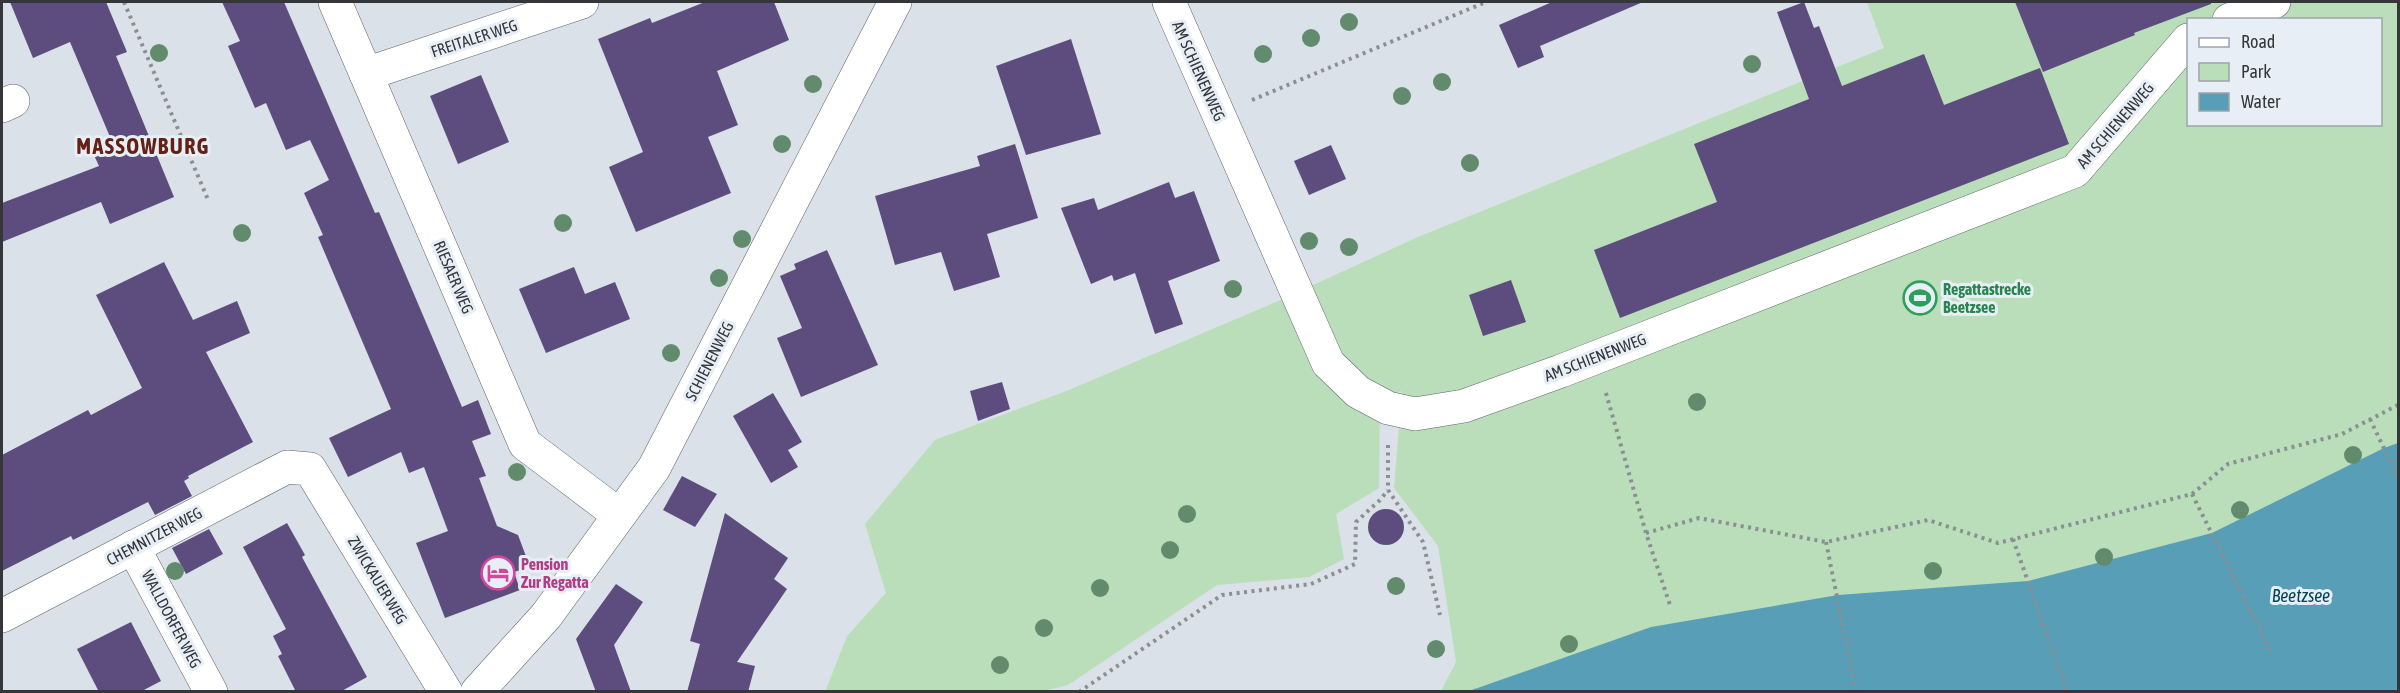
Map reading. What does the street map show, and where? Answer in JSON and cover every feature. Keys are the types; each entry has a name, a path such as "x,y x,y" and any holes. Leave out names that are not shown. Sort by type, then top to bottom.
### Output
{"street":[{"name":"RIESAER WEG","path":"335,2 525,444 619,515"},
{"name":"FREITALER WEG","path":"366,74 582,2"},
{"name":"SCHIENENWEG","path":"477,692 546,616 654,468 895,2"},
{"name":"AM SCHIENENWEG","path":"1169,2 1328,363 1358,393 1388,408 1415,414 1464,406 2075,171 2187,41"},
{"path":"2234,18 2274,2"},
{"name":"CHEMNITZER WEG","path":"2,616 287,467 310,469"},
{"name":"ZWICKAUER WEG","path":"310,469 446,692"},
{"name":"WALLDORFER WEG","path":"133,547 211,692"}],"path":[{"path":"123,2 209,202"},
{"path":"1218,115 1486,2"},
{"path":"1595,357 1646,533 1670,605"},
{"path":"1646,533 1699,518 1826,542 1929,520 1998,543 2192,494 2228,464 2342,434 2398,405"},
{"path":"1388,408 1388,490 1423,542 1440,615"},
{"path":"2370,419 2398,478"},
{"path":"1079,692 1222,595 1311,584 1355,564 1356,522 1388,490"},
{"path":"2192,494 2272,654"},
{"path":"2013,539 2067,692"},
{"path":"1826,542 1856,692"}],"green space":[{"name":"Regattastrecke Beetzsee","path":"1867,2 2398,2 2398,691 1441,691 1456,662 1438,546 1394,488 1402,391 1380,403 1379,488 1336,514 1344,559 1309,577 1217,585 1068,685 1044,691 825,692 847,636 886,593 865,524 935,440 1069,390 1276,302 1418,237 1884,48"}],"water":[{"name":"Beetzsee","path":"2398,443 2398,691 1469,691 1651,627 1838,595 2028,581 2212,533"}],"building":[{"path":"10,2 106,2 127,52 116,56 174,197 110,224 101,202 2,242 2,203 99,166 93,153 113,144 70,42 33,58"},
{"path":"222,2 284,2 375,213 379,212 462,407 478,400 491,434 472,441 486,476 479,478 497,526 518,535 530,567 514,572 520,590 445,618 416,543 448,531 424,467 409,473 401,452 348,477 329,438 391,409 318,237 323,235 304,193 329,180 310,140 286,150 266,103 255,108 228,46 240,41"},
{"path":"705,2 774,2 789,40 717,71 738,125 708,137 731,193 636,232 609,167 643,152 598,39 650,18 652,23"},
{"path":"1552,2 1643,2 1540,46 1544,57 1518,68 1499,25"},
{"path":"1804,2 1814,28 1819,26 1842,86 1924,54 1944,105 2040,68 2069,144 1620,318 1594,250 1717,202 1694,144 1809,99 1777,12"},
{"path":"2015,2 2211,2 2211,4 2134,33 2135,35 2043,72"},
{"path":"1071,39 1101,134 1026,155 996,66"},
{"path":"481,75 509,142 458,164 430,96"},
{"path":"1015,144 1038,218 987,234 1000,277 954,291 941,252 895,265 875,196 980,166 977,156"},
{"path":"1331,145 1346,179 1309,195 1294,161"},
{"path":"1169,182 1175,198 1194,191 1220,261 1168,281 1183,324 1155,334 1135,273 1114,281 1112,275 1091,284 1061,208 1094,198 1098,210"},
{"path":"827,250 878,365 801,397 777,338 802,328 780,276 796,269 794,264"},
{"path":"164,262 193,320 237,301 250,333 206,352 253,442 188,476 189,478 184,481 192,496 155,515 148,502 73,540 71,536 2,571 2,455 88,410 91,415 142,388 96,295"},
{"path":"574,267 585,294 615,282 630,319 546,353 519,289"},
{"path":"1511,280 1526,322 1483,336 1469,295"},
{"path":"1002,382 1010,409 978,421 970,391"},
{"path":"773,393 802,442 788,450 798,467 771,483 733,416"},
{"path":"682,476 717,494 695,527 663,510"},
{"path":"1386,509 1398,515 1404,527 1398,539 1386,545 1374,539 1368,527 1374,515"},
{"path":"725,513 788,558 774,579 787,589 737,662 755,666 748,692 687,692 700,644 690,641"},
{"path":"287,523 305,555 302,557 367,677 340,692 296,692 278,656 282,654 273,636 286,629 243,547"},
{"path":"209,529 223,554 186,574 172,548"},
{"path":"616,584 643,602 614,645 631,692 596,692 576,639"},
{"path":"131,622 161,681 140,692 99,692 77,649"}],"place":[{"name":"Regattastrecke Beetzsee","path":"1920,298"},
{"name":"Pension Zur Regatta","path":"498,573"}],"district":[{"name":"MASSOWBURG","path":"143,146"}]}
